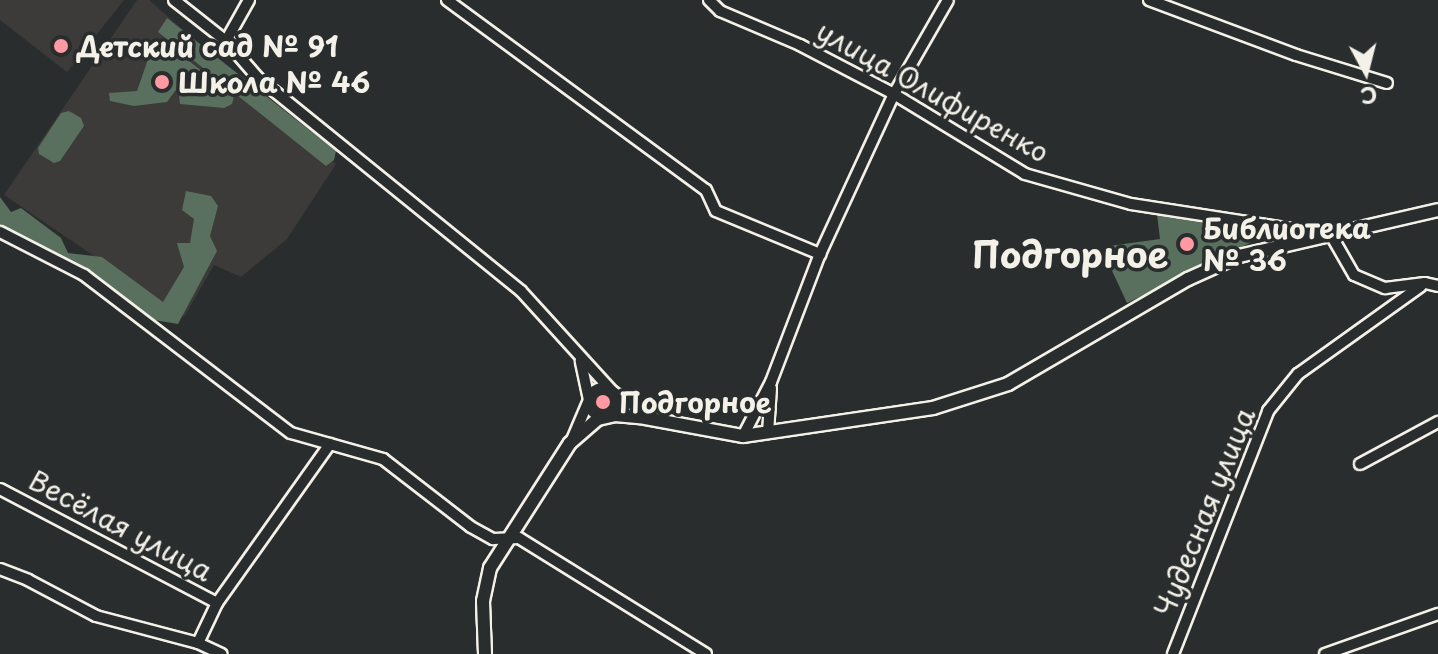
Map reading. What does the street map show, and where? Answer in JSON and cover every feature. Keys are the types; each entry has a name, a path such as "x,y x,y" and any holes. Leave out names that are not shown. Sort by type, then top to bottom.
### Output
{"street":[{"path":"174,0 226,41 258,78 521,291 613,392 617,405 607,416 585,427 570,443"},
{"path":"226,41 249,0"},
{"path":"447,0 706,190 716,211 820,254"},
{"name":"улица Олифиренко","path":"709,0 720,11 800,45 894,94 1025,174 1131,204 1331,235"},
{"path":"743,436 771,382 820,254 894,94 948,0"},
{"path":"1149,0 1296,55 1387,83"},
{"path":"577,352 594,413 607,416 655,419 743,436 887,417 976,397 1058,357 1117,319 1239,256 1438,210"},
{"path":"0,232 84,275 291,433 383,459 471,527 493,539 519,538 706,654"},
{"path":"1331,235 1354,275 1385,288 1425,283"},
{"name":"Чудесная улица","path":"1173,654 1268,411 1298,374 1425,283 1438,283"},
{"path":"768,433 771,382"},
{"path":"485,654 485,584 498,552 570,443 596,389 605,388 613,392 655,419"},
{"path":"1360,464 1438,422"},
{"name":"Весёлая улица","path":"0,489 217,603 330,444"},
{"path":"0,569 28,580 96,616 198,643 222,654"},
{"path":"198,643 217,603"},
{"path":"1325,654 1438,614"}],"shaded area":[{"name":"Детский сад № 91","path":"0,0 124,0 67,72 0,20"},
{"name":"Школа № 46","path":"137,0 149,0 336,164 287,239 241,277 214,265 184,317 4,195"}],"green space":[{"path":"167,18 336,151 334,160 326,166 158,32"},
{"path":"162,40 234,96 232,104 224,108 180,104 178,87 167,102 134,106 110,101 109,93 137,91 154,42"},
{"path":"69,111 81,118 84,126 60,161 54,163 39,154 38,148 61,113"},
{"path":"186,191 211,196 218,206 210,236 217,251 178,324 136,317 0,225 0,197 11,212 21,208 61,238 68,253 102,257 163,302 184,267 177,243 190,243 194,219 182,210"},
{"path":"1157,214 1260,235 1258,239 1127,303 1108,262 1109,246 1160,239"},
{"path":"599,392 607,392 613,402 607,412 599,412 593,406 593,398"}],"place":[{"name":"Детский сад № 91","path":"61,46"},
{"name":"Школа № 46","path":"162,82"},
{"name":"Библиотека № 36","path":"1187,244"},
{"name":"Подгорное","path":"603,402"}],"district":[{"name":"Подгорное","path":"1070,254"}]}
